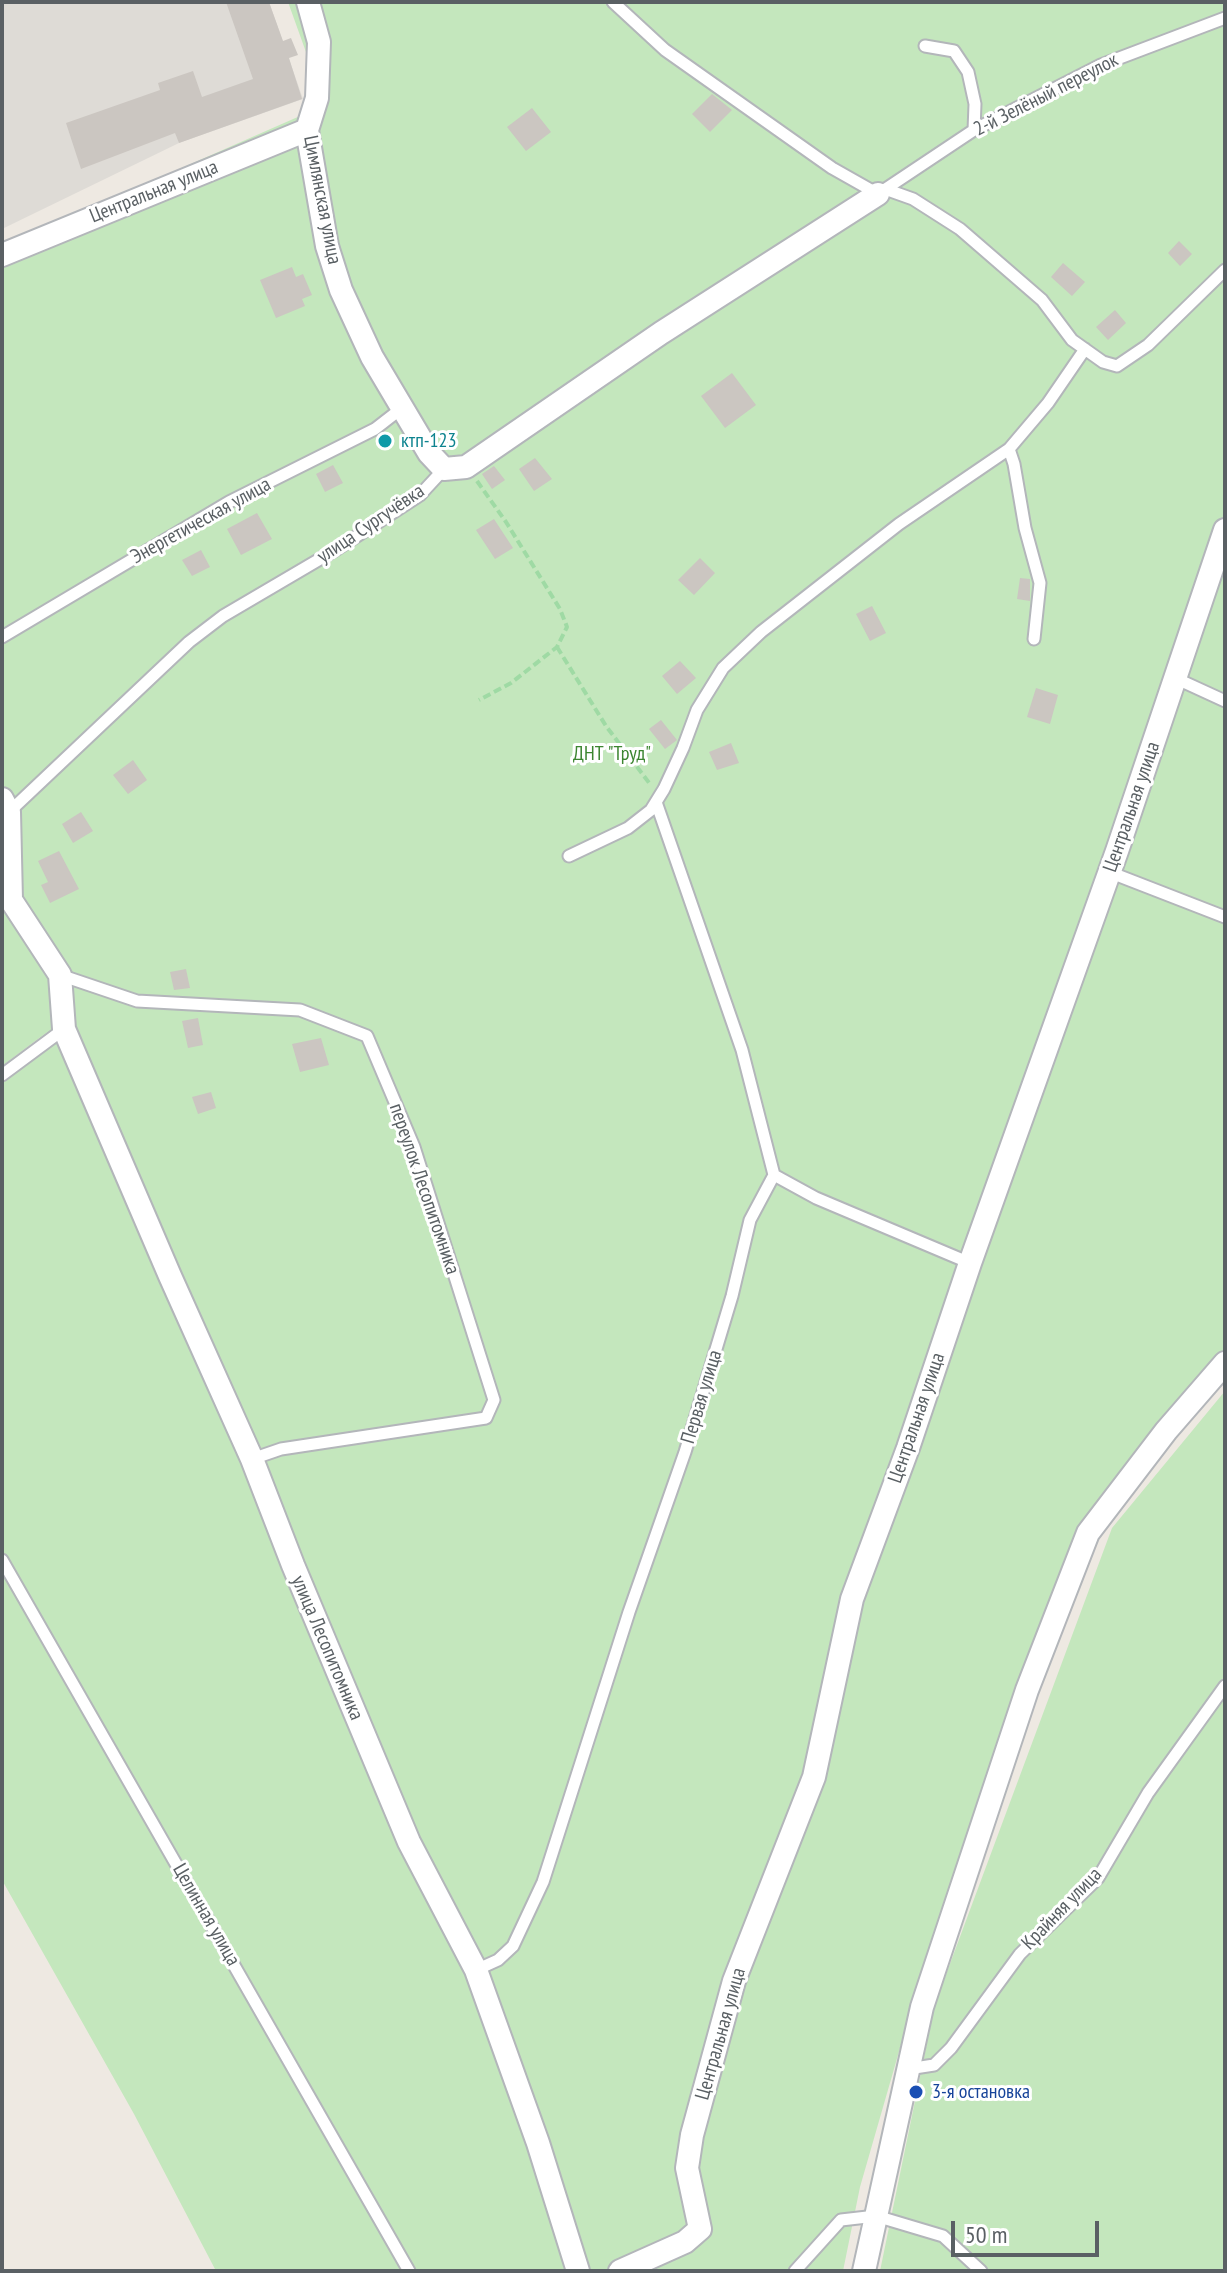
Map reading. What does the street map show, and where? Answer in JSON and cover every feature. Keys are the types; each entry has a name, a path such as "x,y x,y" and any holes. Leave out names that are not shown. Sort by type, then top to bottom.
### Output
{"street":[{"name":"Цимлянская улица","path":"308,2 319,42 317,98 307,130 327,246 341,290 372,357 429,453 455,468"},
{"name":"Центральная улица","path":"2,255 307,130"},
{"name":"улица Сургучёвка","path":"455,468 882,192"},
{"name":"Центральная улица","path":"620,2271 685,2242 700,2229 687,2168 692,2135 734,1981 814,1777 852,1599 908,1448 970,1263 1109,872 1225,530"},
{"path":"6,806 7,904 60,975 64,1029"},
{"name":"улица Лесопитомника","path":"64,1029 252,1459 409,1842 476,1970 538,2143 578,2271"},
{"path":"864,2271 922,2007 1027,1690 1088,1533 1166,1431 1225,1363"}],"lane":[{"path":"613,2 665,50 832,168 882,192 913,199 960,229 1042,300 1072,340 1103,362 1117,366 1148,345 1225,270"},
{"name":"2-й Зелёный переулок","path":"882,192 974,130 1101,65 1225,18"},
{"path":"925,46 954,51 968,72 975,104 974,130"},
{"path":"569,856 628,828 651,810 683,748 697,710 723,668 761,632 899,524 1009,449 1048,403 1085,349"},
{"name":"Энергетическая улица","path":"2,637 229,502 375,429 402,408"},
{"path":"1009,449 1040,583 1034,639"},
{"name":"улица Сургучёвка","path":"6,806 223,616 337,549 420,495 455,468"},
{"path":"1175,678 1225,701"},
{"path":"658,798 742,1050 774,1175 816,1198 970,1263"},
{"path":"1109,872 1225,917"},
{"name":"переулок Лесопитомника","path":"60,975 137,1001 300,1010 367,1036 414,1147 494,1400 486,1418 281,1449 252,1459"},
{"path":"2,1075 64,1029"},
{"name":"Первая улица","path":"476,1970 498,1960 513,1946 543,1882 629,1612 685,1452 732,1296 750,1220 774,1175"},
{"name":"Целинная улица","path":"2,1560 409,2271"},
{"name":"Крайняя улица","path":"908,2069 934,2065 951,2048 1020,1954 1098,1878 1148,1793 1225,1686"},
{"path":"795,2271 841,2220 876,2216 943,2236 981,2271"}],"path":[{"path":"455,468 506,522 560,609 567,627 557,647 511,683 479,700"},
{"path":"557,647 606,726 658,798"}],"shaded area":[{"path":"2,2 269,2 303,99 179,143 2,229"}],"green space":[{"name":"ДНТ \"Труд\"","path":"288,2 1225,2 1225,1354 1080,1523 917,1989 860,2187 843,2271 216,2271 134,2114 2,1880 2,1068 50,1030 2,1066 2,247 325,105"},
{"path":"1225,1391 1225,2271 880,2271 935,2004 1112,1528"}],"building":[{"path":"226,2 269,2 283,41 291,38 298,55 289,58 302,99 179,143 175,133 81,169 66,123 160,90 158,83 193,71 202,97 253,79"},
{"path":"712,94 732,110 710,132 692,114"},
{"path":"532,108 551,132 526,151 507,127"},
{"path":"1179,241 1192,254 1180,266 1168,253"},
{"path":"1063,263 1085,282 1072,296 1051,277"},
{"path":"292,267 296,277 303,274 312,295 302,299 305,306 276,318 260,280"},
{"path":"1115,310 1126,323 1108,340 1096,327"},
{"path":"732,373 756,405 725,428 701,396"},
{"path":"535,458 552,479 534,491 519,469"},
{"path":"333,465 343,483 325,492 316,474"},
{"path":"494,466 505,480 492,489 482,474"},
{"path":"257,513 272,539 241,555 227,529"},
{"path":"494,519 513,548 495,559 476,530"},
{"path":"201,550 210,567 192,576 182,560"},
{"path":"700,558 715,573 694,595 678,580"},
{"path":"1020,578 1030,579 1030,601 1017,599"},
{"path":"872,606 886,633 870,641 856,614"},
{"path":"680,661 696,678 677,694 662,676"},
{"path":"1036,688 1058,695 1050,724 1027,717"},
{"path":"661,720 677,740 665,749 649,729"},
{"path":"731,743 739,763 717,770 709,752"},
{"path":"133,760 147,780 128,794 113,775"},
{"path":"81,812 93,831 73,843 62,824"},
{"path":"59,851 79,889 50,903 41,885 48,882 38,861"},
{"path":"186,969 190,988 174,990 170,972"},
{"path":"198,1018 203,1045 188,1048 182,1021"},
{"path":"321,1038 329,1065 300,1072 292,1044"},
{"path":"211,1092 216,1108 198,1114 192,1097"}],"place":[{"name":"ктп-123","path":"385,441"},
{"name":"3-я остановка","path":"916,2092"}]}
